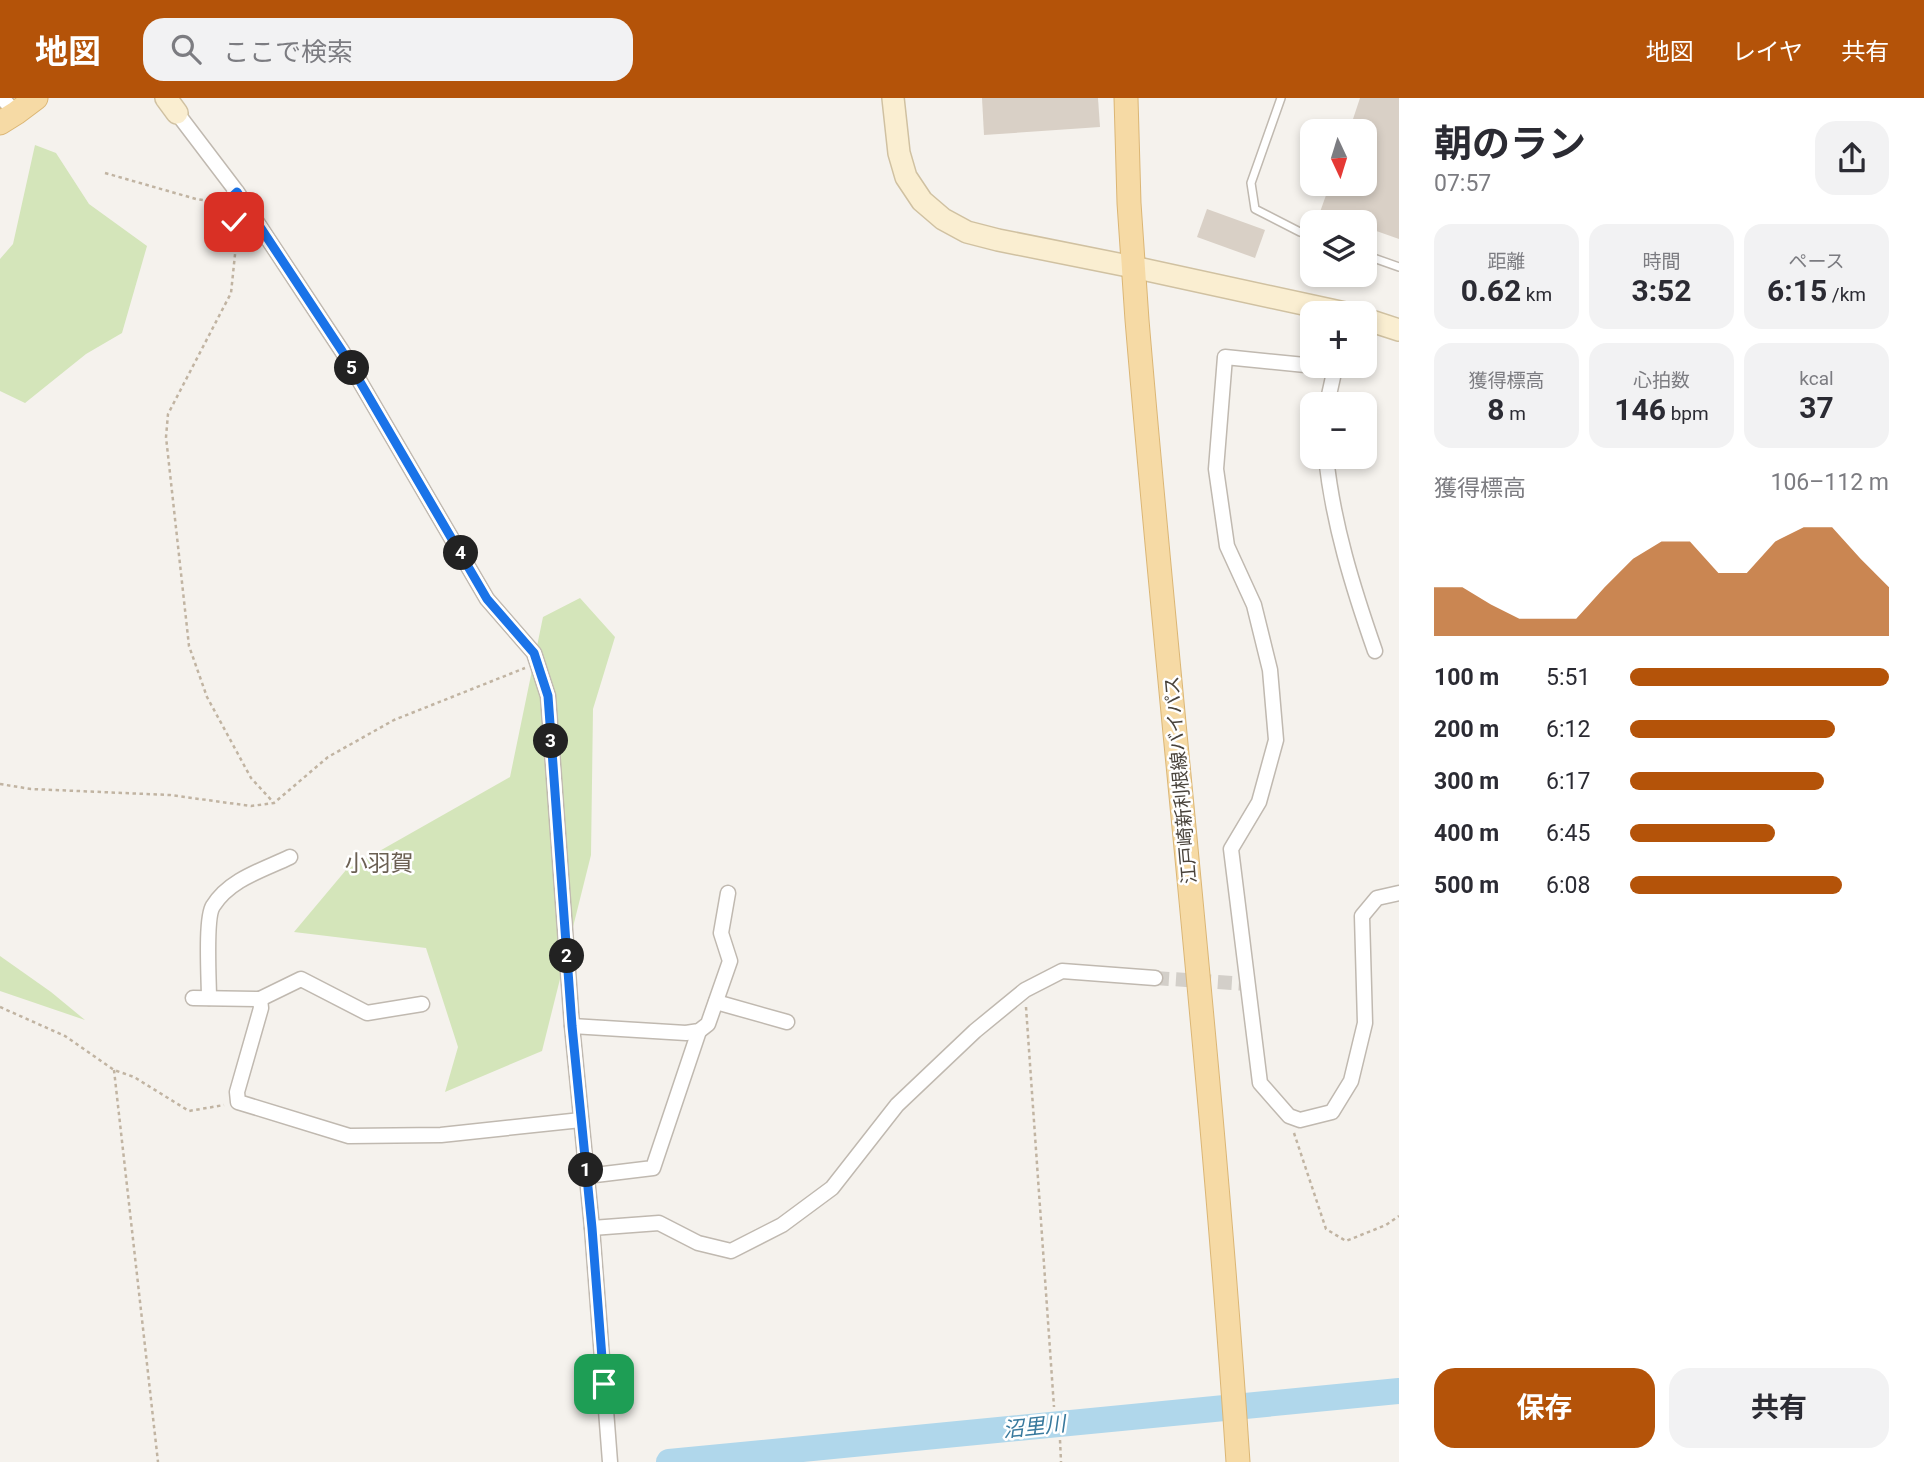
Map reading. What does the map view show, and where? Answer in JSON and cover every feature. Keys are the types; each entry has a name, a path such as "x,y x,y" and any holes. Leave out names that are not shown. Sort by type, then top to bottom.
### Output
{"main road":[{"path":"6,111 36,98"},
{"name":"江戸崎新利根線バイパス","path":"1126,98 1133,267 1238,1462"}],"street":[{"path":"893,98 899,153 906,177 922,201 943,219 967,232 1300,303"},
{"path":"172,106 237,192 342,351 487,599 534,653 548,696 572,1026 592,1228 610,1462"},
{"path":"1377,323 1399,330"},
{"path":"1330,392 1335,368 1225,357 1216,469 1227,546 1254,605 1270,670 1276,740 1259,802 1231,849 1260,1083 1289,1116 1300,1120 1332,1112 1351,1081 1364,1023 1362,916 1377,898 1399,893"},
{"path":"1327,469 1329,490 1351,583 1375,651"},
{"path":"209,998 209,931 212,908 237,881 290,857"},
{"path":"572,1026 686,1033 699,1031 708,1024 730,961 721,933 728,893"},
{"path":"592,1228 659,1223 698,1243 731,1251 782,1225 832,1188 897,1105 975,1031 1025,990 1062,971 1155,978"},
{"path":"193,998 260,999 301,979 368,1013 422,1004"},
{"path":"260,999 261,1008 237,1092 238,1102 349,1136 441,1135 581,1120"},
{"path":"716,1002 787,1022"},
{"path":"587,1176 653,1168 699,1031"}],"lane":[{"path":"1281,98 1251,183 1255,209 1300,232"},
{"path":"1377,259 1399,267"}],"path":[{"path":"105,173 196,199 225,203"},
{"path":"225,203 237,192"},
{"path":"225,203 234,222 236,245 231,293 169,414 166,437 188,646 207,696 251,778 274,803"},
{"path":"0,784 31,789 170,795 251,806 274,803 328,757 394,720 537,663"},
{"path":"1025,990 1054,1407"},
{"path":"0,1007 65,1036 114,1070 134,1077 189,1111 238,1102"},
{"path":"114,1070 158,1462"},
{"path":"1289,1116 1326,1229 1346,1241 1386,1225 1399,1216"},
{"path":"1060,1440 1061,1462"}],"green space":[{"path":"35,145 56,153 89,204 147,246 122,333 86,354 25,403 0,391 0,259 13,244"},
{"path":"580,598 615,637 593,709 591,855 542,1051 445,1092 458,1047 426,948 294,932 346,870 510,777 543,617"},
{"path":"0,956 51,992 85,1020 0,991"}],"building":[{"path":"982,98 1098,98 1100,127 984,135"},
{"path":"1360,98 1399,98 1399,239 1377,231 1377,210 1321,210 1326,196 1377,196 1377,119 1353,119"},
{"path":"1207,209 1265,230 1255,258 1197,237"}],"waterway":[{"name":"沼里川","path":"669,1462 1399,1391"}],"tunnel":[{"path":"1155,978 1248,984"}],"district":[{"name":"小羽賀","path":"379,863"}],"route":[{"path":"234,222 225,203 237,192 342,351 487,599 534,653 548,696 572,1026 604,1384"}]}
